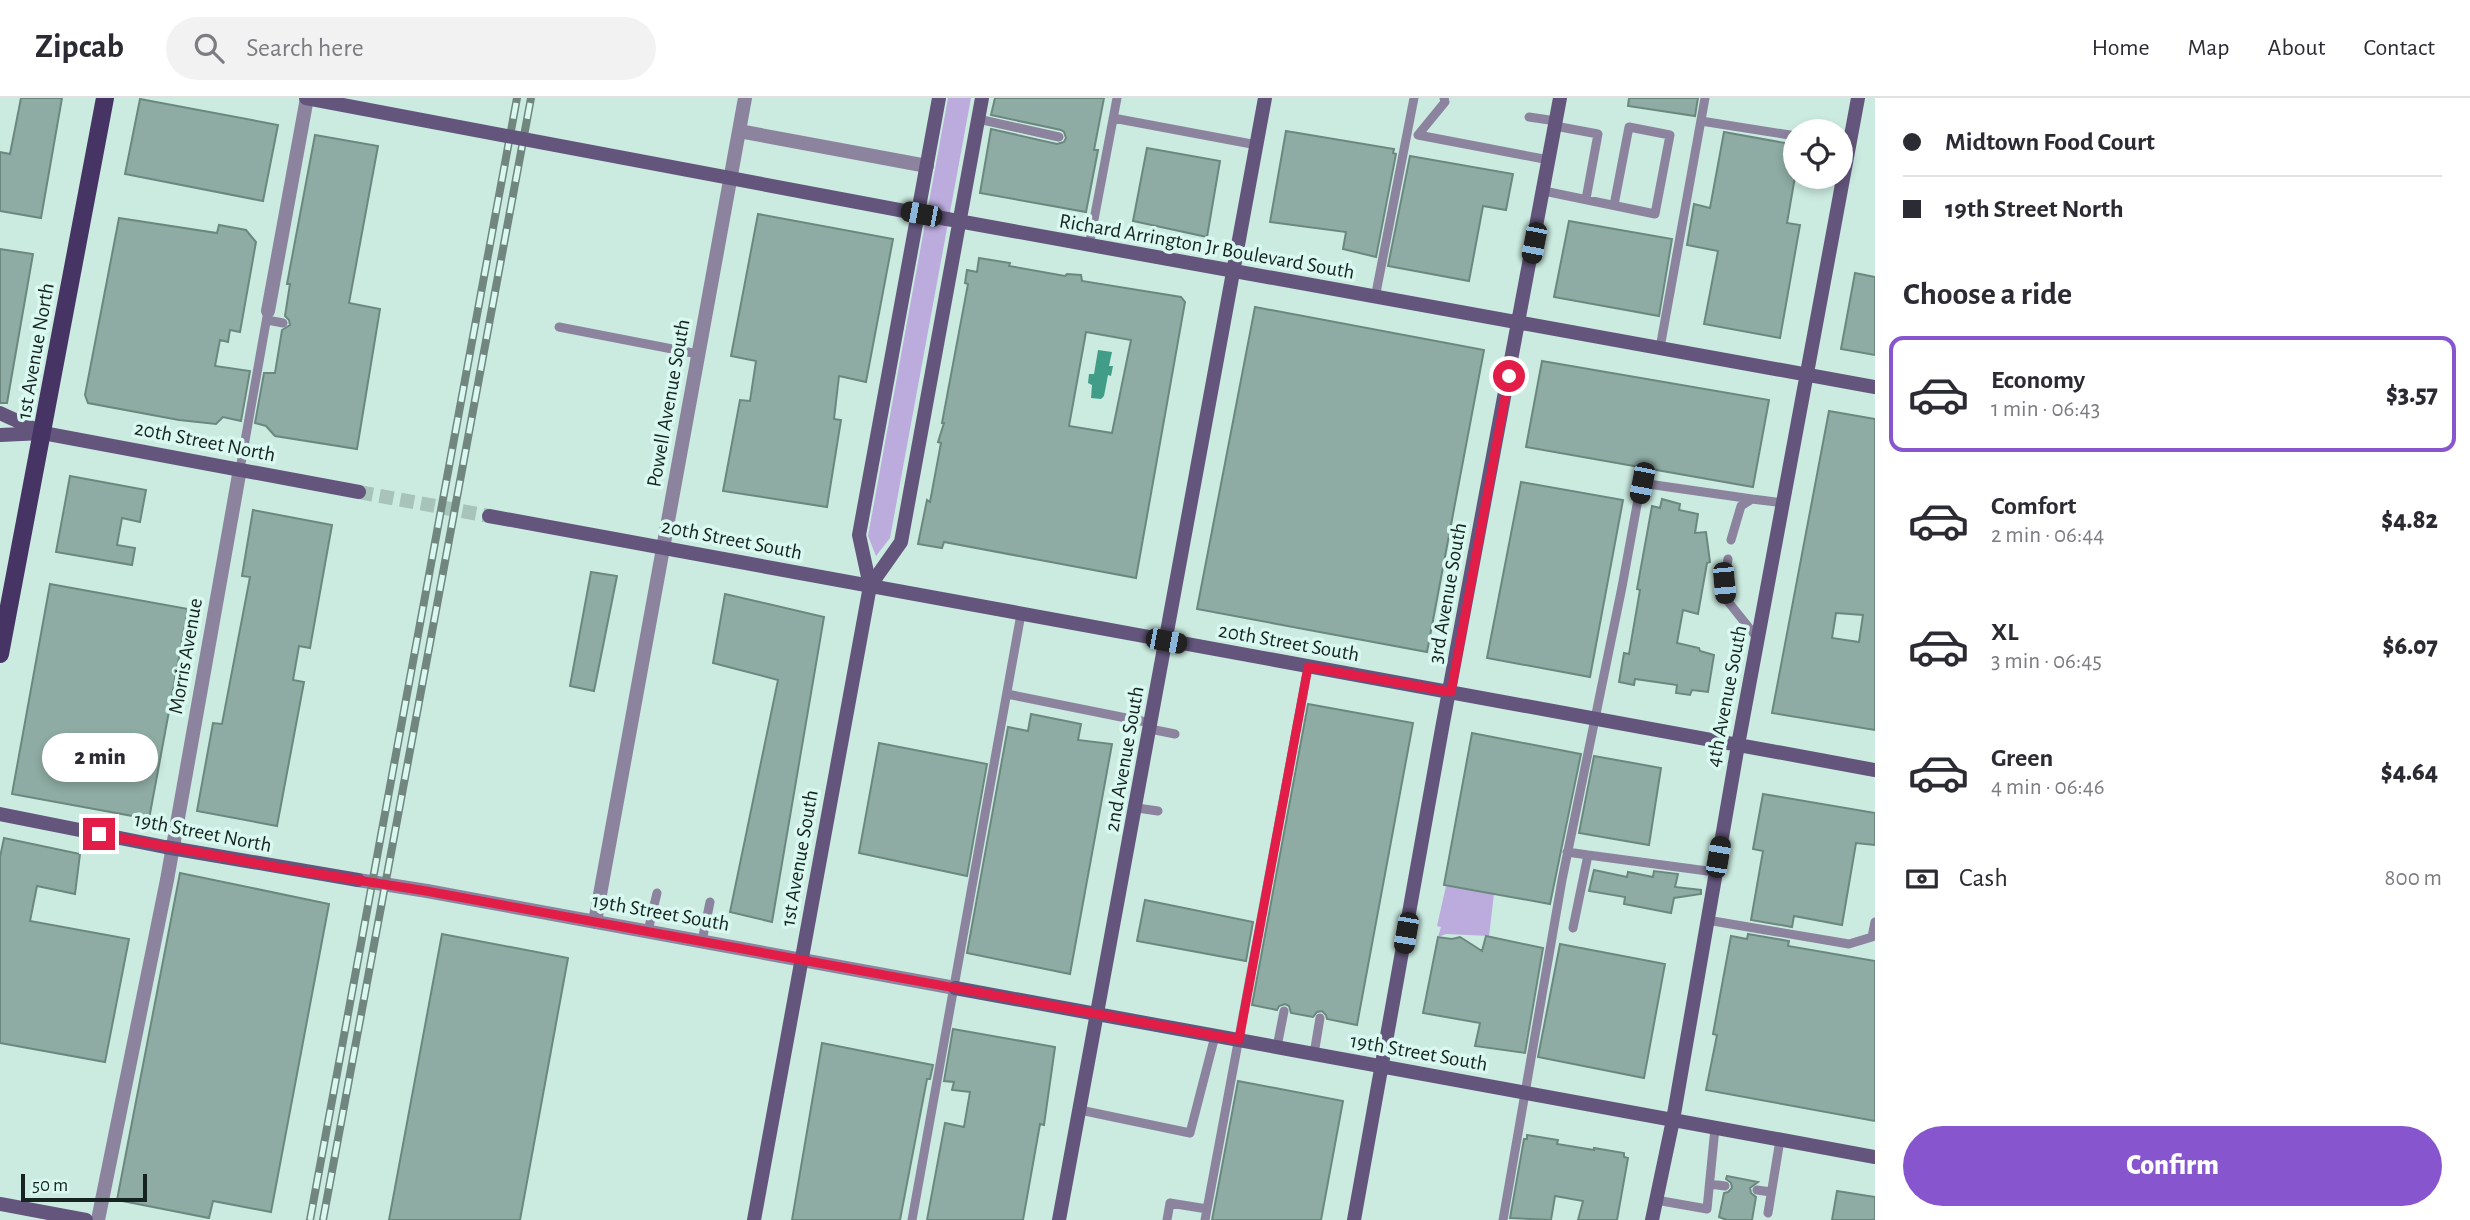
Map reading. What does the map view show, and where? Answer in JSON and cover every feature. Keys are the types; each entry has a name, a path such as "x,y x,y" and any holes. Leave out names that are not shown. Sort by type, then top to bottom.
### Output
{"main road":[{"name":"1st Avenue North","path":"1,643 105,98"}],"street":[{"name":"Richard Arrington Jr Boulevard South","path":"306,98 1089,246 1875,387"},
{"name":"Morris Avenue","path":"267,316 306,98"},
{"name":"Powell Avenue South","path":"594,922 745,98"},
{"name":"1st Avenue South","path":"754,1220 870,586 859,535 939,98"},
{"name":"1st Avenue South","path":"870,586 901,542 954,220 982,98"},
{"name":"2nd Avenue South","path":"1059,1220 1265,98"},
{"name":"3rd Avenue South","path":"1354,1220 1443,723 1451,692 1560,98"},
{"name":"4th Avenue South","path":"1852,119 1858,98"},
{"path":"739,131 927,166"},
{"name":"4th Avenue South","path":"1652,1220 1673,1120 1738,745 1808,375 1838,189"},
{"name":"20th Street North","path":"0,413 43,433"},
{"name":"20th Street North","path":"0,435 43,433 359,492"},
{"name":"Morris Avenue","path":"98,1220 173,848 240,469"},
{"name":"20th Street South","path":"489,516 1875,770"},
{"name":"19th Street North","path":"0,814 358,880"},
{"name":"19th Street South","path":"358,880 1875,1157"},
{"path":"0,1204 86,1220"}],"lane":[{"path":"1089,246 1117,98"},
{"path":"1376,298 1414,98"},
{"path":"1660,348 1705,98"},
{"path":"1444,100 1418,135 1549,160"},
{"path":"1529,117 1598,134 1586,199"},
{"path":"1113,118 1257,145"},
{"path":"978,120 1059,137"},
{"path":"1701,121 1783,134"},
{"path":"1544,191 1655,214 1670,135 1629,127 1614,205"},
{"path":"267,316 284,324"},
{"name":"Morris Avenue","path":"240,469 267,316"},
{"path":"559,327 698,355"},
{"path":"1503,1220 1567,852 1642,483 1784,503"},
{"path":"1731,540 1741,506 1752,499"},
{"path":"1728,559 1724,583 1726,599 1758,639"},
{"path":"912,1220 1021,614"},
{"path":"1205,1220 1308,667"},
{"path":"1007,694 1151,726 1175,734"},
{"path":"1136,808 1158,811"},
{"path":"1567,852 1715,872"},
{"path":"1573,928 1588,855"},
{"path":"648,931 657,893"},
{"path":"702,941 710,902"},
{"path":"1707,920 1849,944 1873,937 1875,922"},
{"path":"1277,1047 1283,1011"},
{"path":"1314,1054 1320,1018"},
{"path":"1080,1110 1190,1133 1215,1036"},
{"path":"1657,1200 1707,1209 1715,1128"},
{"path":"1768,1213 1780,1140"},
{"path":"1710,1184 1725,1186"},
{"path":"1757,1190 1771,1192"},
{"path":"1167,1220 1170,1203 1208,1209"}],"shaded area":[{"path":"948,98 971,98 890,538 876,556 868,536"},
{"path":"1098,350 1112,352 1109,366 1113,366 1101,399 1091,398 1092,385 1088,383 1089,374 1094,374"},
{"path":"1446,886 1494,894 1489,936 1446,934 1438,937 1441,927 1437,926"}],"building":[{"path":"21,98 62,98 41,218 0,211 0,152 10,154"},
{"path":"995,98 1104,98 1094,150 1098,150 1086,212 980,193 991,129 1057,144 1064,142 1066,138 1061,130 991,115"},
{"path":"1629,98 1698,98 1695,116 1628,106"},
{"path":"140,99 278,125 263,201 125,174"},
{"path":"1286,131 1394,149 1393,153 1396,154 1376,257 1343,249 1346,232 1270,222"},
{"path":"1724,132 1783,143 1783,189 1793,189 1787,223 1800,225 1780,338 1704,324 1718,251 1687,245 1694,204 1710,208"},
{"path":"315,135 378,146 349,303 380,309 357,449 275,436 266,426 255,423 264,373 275,373 282,330 290,325 285,316 290,284 287,284"},
{"path":"1147,148 1220,161 1207,237 1133,221"},
{"path":"1410,156 1513,174 1506,210 1483,206 1469,281 1388,266"},
{"path":"758,214 893,239 866,382 839,376 834,419 841,420 827,507 723,491 740,400 750,401 756,361 731,356"},
{"path":"119,218 217,233 219,225 246,230 256,242 240,332 230,330 228,342 220,340 215,366 250,371 241,421 223,417 216,424 179,420 88,403 85,395"},
{"path":"1569,221 1672,239 1659,316 1554,297"},
{"path":"0,249 33,254 7,403 0,403"},
{"path":"979,258 1065,276 1081,275 1082,281 1181,297 1185,302 1136,578 944,542 942,548 918,544 927,500 930,502 941,443 938,442 944,423 968,284 965,283 967,270 977,272","holes":["1086,332 1131,340 1112,433 1069,426"]},
{"path":"1855,273 1875,277 1875,355 1841,349"},
{"path":"1255,307 1484,350 1427,652 1197,609"},
{"path":"1542,361 1769,400 1753,487 1526,447"},
{"path":"1829,411 1875,419 1875,730 1772,713","holes":["1836,613 1863,615 1859,642 1832,638"]},
{"path":"70,476 146,490 140,522 122,518 117,545 135,548 132,565 56,552"},
{"path":"1521,482 1623,500 1590,677 1487,658"},
{"path":"1662,499 1680,504 1679,510 1698,514 1695,533 1706,532 1710,562 1707,563 1698,614 1683,610 1677,643 1714,655 1708,692 1692,690 1690,695 1676,693 1677,685 1635,679 1634,685 1619,682 1624,653 1629,654 1652,506 1660,508"},
{"path":"253,510 332,525 310,648 299,646 293,680 304,682 277,826 197,811 213,723 222,724 250,577 242,576"},
{"path":"591,572 617,576 594,691 570,686"},
{"path":"50,584 188,609 149,819 12,794"},
{"path":"725,594 824,617 772,922 730,912 778,680 713,663"},
{"path":"1308,704 1413,723 1357,1025 1327,1019 1322,1011 1313,1017 1291,1013 1289,1006 1285,1004 1277,1010 1252,1005"},
{"path":"1031,714 1081,724 1078,740 1112,744 1070,974 967,953 1008,727 1028,731"},
{"path":"1472,733 1581,754 1550,904 1444,885"},
{"path":"879,743 987,764 967,876 859,853"},
{"path":"1594,756 1661,768 1649,845 1579,833"},
{"path":"1763,794 1875,813 1875,845 1856,843 1842,925 1794,916 1792,927 1751,920 1763,851 1753,849"},
{"path":"4,838 80,854 75,894 37,886 30,921 129,939 105,1062 0,1043 0,857"},
{"path":"1594,870 1627,877 1628,872 1653,877 1654,871 1678,874 1675,887 1701,890 1701,894 1674,898 1671,913 1624,904 1625,897 1589,891"},
{"path":"180,873 329,904 271,1212 213,1201 209,1218 117,1200"},
{"path":"1145,900 1253,922 1246,961 1137,941"},
{"path":"442,934 568,958 520,1220 389,1220"},
{"path":"1748,934 1789,941 1788,946 1875,961 1875,1121 1706,1090 1731,936 1747,939"},
{"path":"1486,936 1543,948 1525,1053 1475,1046 1480,1023 1423,1013 1438,937 1460,937 1482,951"},
{"path":"1560,944 1665,964 1644,1078 1538,1057"},
{"path":"953,1029 1055,1047 1044,1125 1040,1124 1023,1220 927,1220 945,1123 964,1127 970,1092 952,1090 954,1082 944,1081"},
{"path":"822,1043 933,1065 930,1079 927,1079 900,1220 792,1220"},
{"path":"1238,1081 1343,1101 1321,1220 1212,1220"},
{"path":"1527,1135 1558,1140 1557,1144 1624,1153 1624,1157 1628,1158 1617,1220 1578,1220 1583,1201 1555,1196 1551,1220 1510,1218 1524,1139 1527,1139"},
{"path":"1727,1176 1758,1182 1750,1188 1756,1197 1752,1220 1727,1220 1719,1217 1724,1193 1732,1188"},
{"path":"1837,1191 1875,1197 1875,1220 1832,1220"}],"tunnel":[{"path":"359,492 489,516"}],"railway":[{"path":"310,1220 517,98"},
{"path":"323,1220 531,98"}],"route":[{"path":"99,834 1239,1040 1308,667 1451,692 1509,376"}]}
